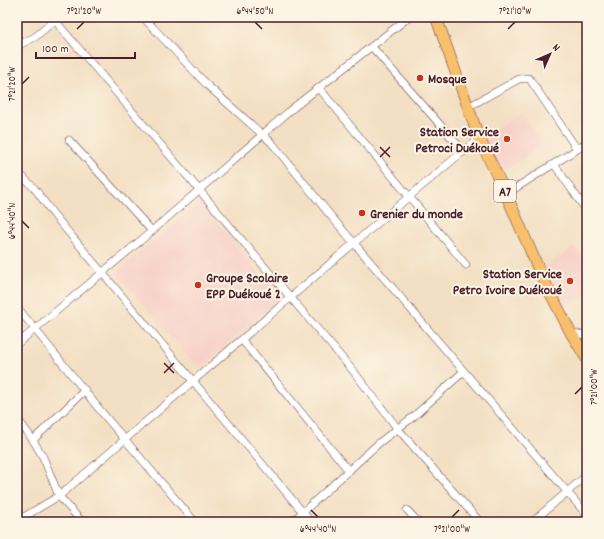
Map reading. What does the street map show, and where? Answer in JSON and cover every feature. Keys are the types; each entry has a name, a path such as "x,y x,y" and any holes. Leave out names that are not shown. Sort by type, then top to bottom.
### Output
{"main road":[{"name":"A7","path":"437,20 479,138 506,194 542,277 571,333 587,359"}],"street":[{"path":"143,17 208,86 263,134 463,372 523,439 587,515"},
{"path":"17,344 152,232 263,134 410,17"},
{"path":"437,20 448,17"},
{"path":"17,46 35,38 54,18 198,191 354,372 398,429 480,522"},
{"path":"372,47 464,152"},
{"path":"468,107 519,79 529,78 577,149"},
{"path":"319,88 408,198 466,265"},
{"path":"17,521 59,496 479,138"},
{"path":"69,140 152,232"},
{"path":"506,194 587,143"},
{"path":"554,164 586,210"},
{"path":"17,171 35,189 54,216 311,522"},
{"path":"17,307 195,522"},
{"path":"571,333 587,335"},
{"path":"242,340 348,470"},
{"path":"292,522 348,470 380,442 398,429 463,372"},
{"path":"33,440 85,390"},
{"path":"17,418 43,457 59,496 82,522"},
{"path":"532,522 566,491 587,475"},
{"path":"407,510 418,522"}],"shaded area":[{"path":"521,112 542,144 498,174 484,137"},
{"name":"Groupe Scolaire EPP Duékoué 2","path":"200,202 280,298 203,365 194,364 116,273"},
{"path":"574,246 587,262 587,295 564,307 543,270"}],"place":[{"name":"Mosque","path":"420,78"},
{"name":"Station Service Petroci Duékoué","path":"507,139"},
{"name":"Grenier du monde","path":"362,213"},
{"name":"Station Service Petro Ivoire Duékoué","path":"570,281"},
{"name":"Groupe Scolaire EPP Duékoué 2","path":"198,285"}]}
